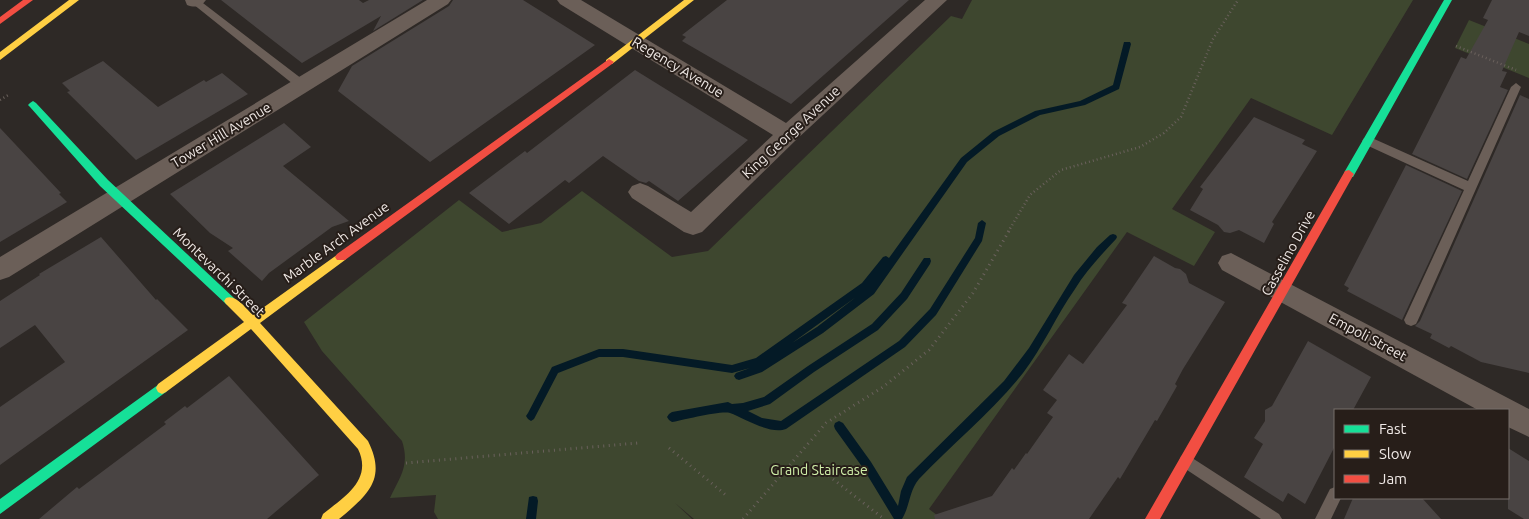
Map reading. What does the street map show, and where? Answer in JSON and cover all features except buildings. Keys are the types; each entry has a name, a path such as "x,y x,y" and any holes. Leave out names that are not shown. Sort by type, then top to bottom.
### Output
{"street":[{"path":"0,21 29,0"},
{"path":"0,57 76,0"},
{"name":"Tower Hill Avenue","path":"0,270 441,0"},
{"name":"Regency Avenue","path":"568,0 788,134"},
{"name":"Marble Arch Avenue","path":"0,507 690,0"},
{"name":"King George Avenue","path":"640,192 693,225 788,134 937,0"},
{"name":"Casselino Drive","path":"1152,519 1448,0"},
{"name":"Montevarchi Street","path":"33,105 119,197 252,322 363,444 369,459 370,470 365,482 328,519"},
{"name":"Empoli Street","path":"1231,263 1502,409"},
{"name":"Empoli Street","path":"1509,413 1529,424"}],"lane":[{"path":"194,0 302,85"},
{"path":"1411,320 1516,87"},
{"path":"1368,140 1471,188"},
{"path":"1186,461 1274,519"},
{"path":"1323,519 1334,496"}],"path":[{"path":"743,519 826,422 883,387 929,350 972,293 1030,195 1061,170 1140,148 1164,133 1180,117 1213,40 1238,0"},
{"path":"1456,46 1520,71"},
{"path":"406,463 638,443"},
{"path":"668,448 727,496"},
{"path":"820,469 884,519"}],"green space":[{"name":"Grand Staircase","path":"972,0 1413,0 1332,135 1251,98 1172,209 1215,232 1194,266 1127,232 929,509 942,519 694,519 675,503 692,519 438,519 434,512 436,495 390,498 403,471 405,457 402,441 322,351 304,322 459,200 502,232 541,223 582,191 672,257 708,251 951,16 962,19"},
{"path":"1469,20 1529,44 1529,78 1455,48"}],"waterway":[{"path":"739,376 759,369 820,330 871,291 964,160 996,134 1038,113 1082,103 1116,87 1127,44"},
{"path":"672,417 728,407 761,422 782,426 902,344 933,312 979,239 982,223"},
{"path":"839,426 867,465 898,516 911,480 1007,385 1032,351 1077,278 1113,237"},
{"path":"531,416 555,370 599,353 623,353 732,369 759,361 865,286 886,260"},
{"path":"734,408 743,408 767,401 811,369 875,327 904,296 927,261"},
{"path":"531,519 533,501"}],"traffic: fast":[{"path":"1349,174 1448,0"},
{"path":"33,105 104,183 230,301"},
{"path":"0,507 162,388"}],"traffic: slow":[{"path":"0,57 75,0"},
{"path":"609,62 690,0"},
{"path":"162,388 341,257"},
{"path":"230,301 252,322 363,445 370,464 366,480 362,488 328,519"}],"traffic: jam":[{"path":"0,21 29,0"},
{"path":"341,257 609,62"},
{"path":"1152,519 1349,174"}]}
